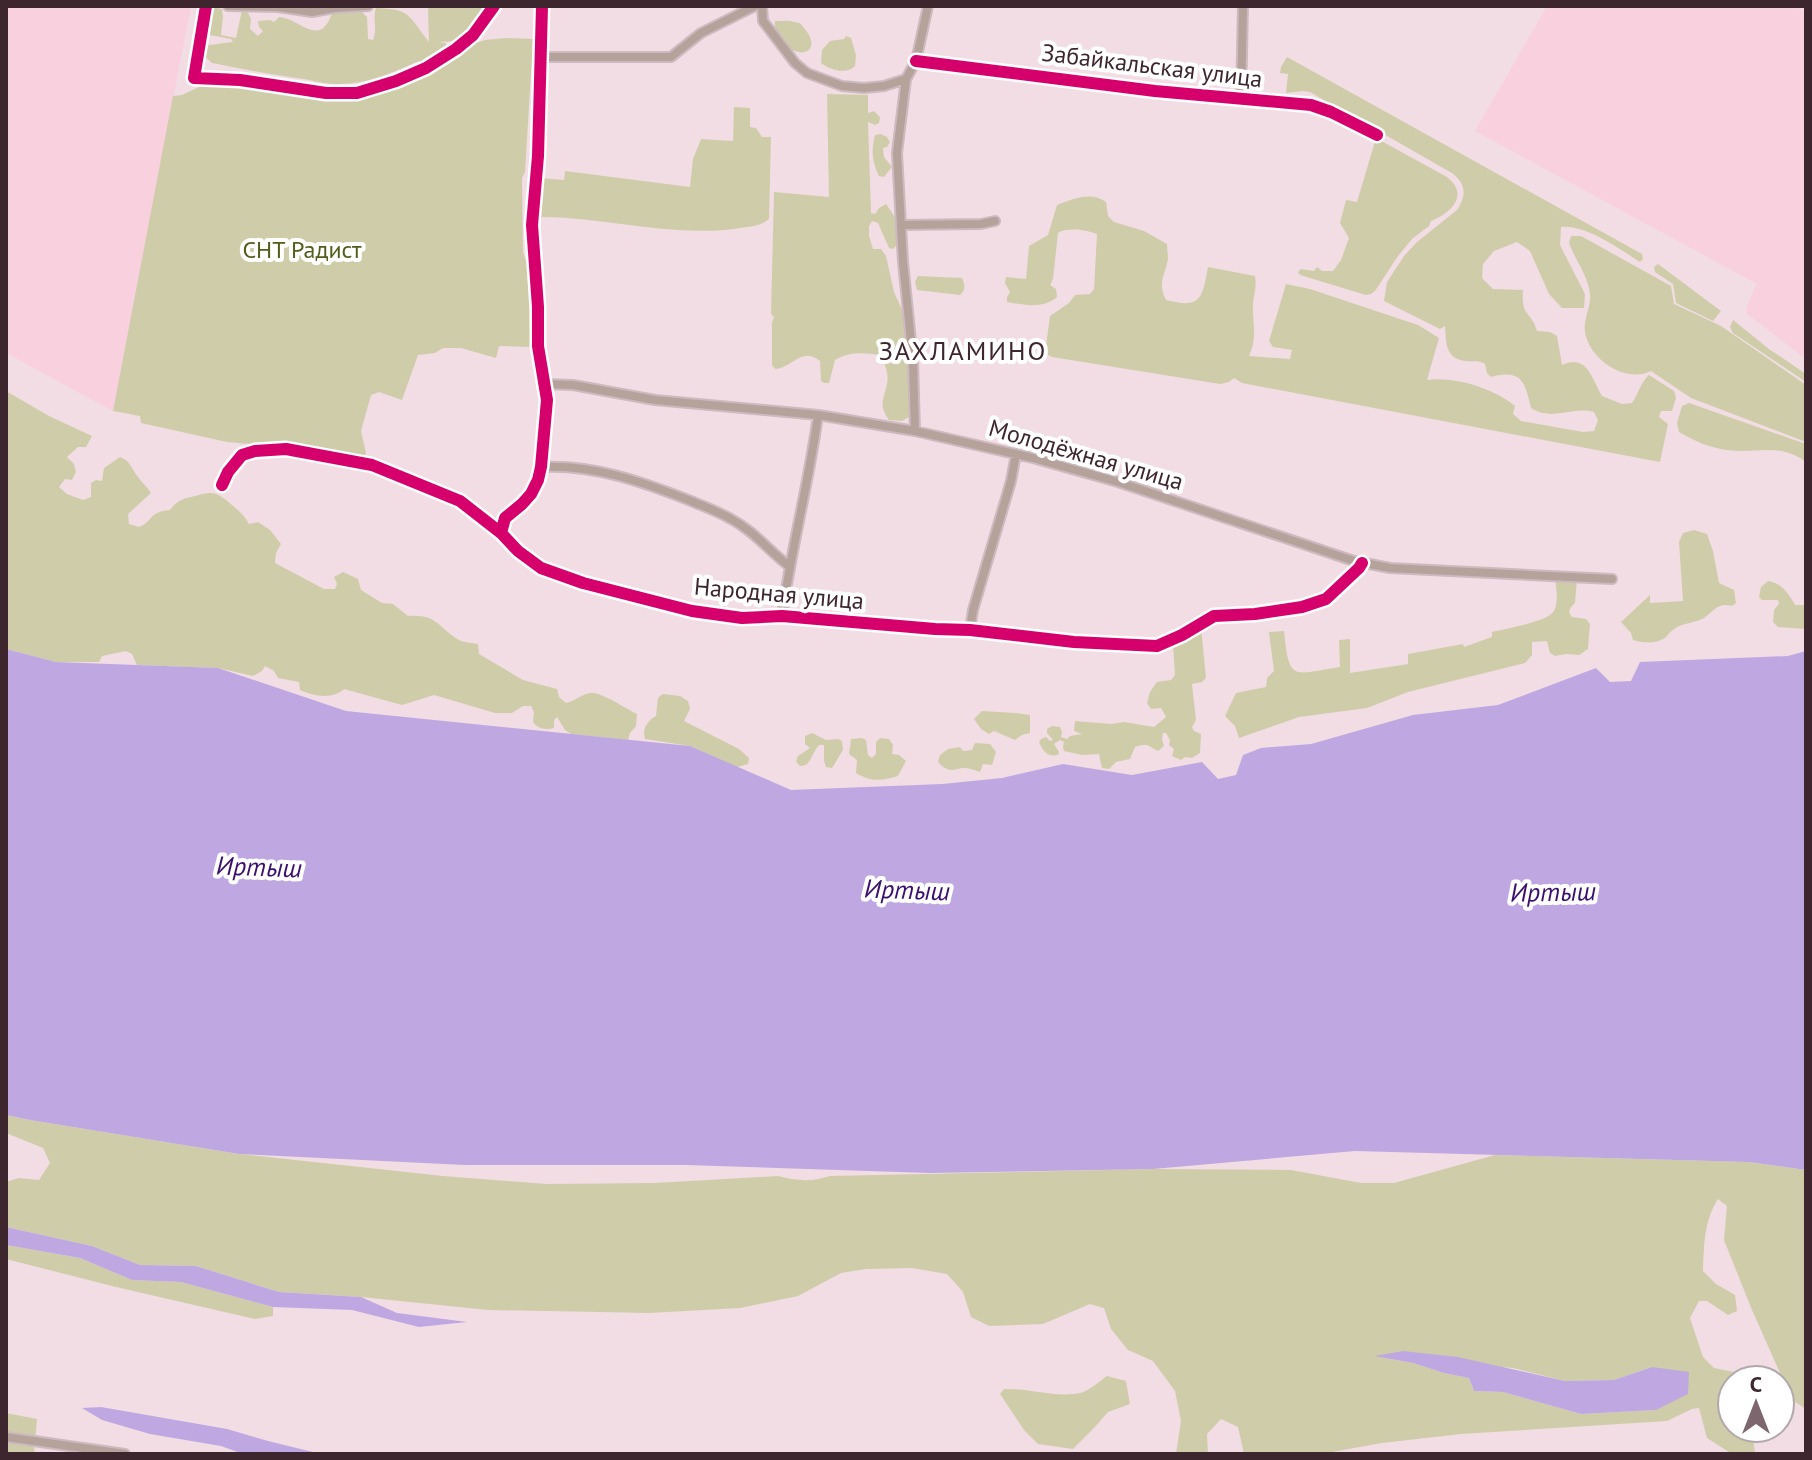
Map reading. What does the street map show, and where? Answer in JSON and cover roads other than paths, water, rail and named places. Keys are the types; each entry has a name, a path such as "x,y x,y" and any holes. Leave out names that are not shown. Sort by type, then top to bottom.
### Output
{"street":[{"path":"206,6 194,78 240,80 326,93 357,93 426,68 456,49 473,35 494,6"},
{"path":"228,6 278,7 312,12 368,6"},
{"path":"501,533 505,518 531,494 541,467 547,400 538,346 532,225 538,156 542,6"},
{"path":"541,57 671,57 701,33 755,6"},
{"path":"762,6 763,21 795,63 807,73 842,86 864,88 906,79"},
{"path":"915,431 913,361 897,153 906,79 916,61 928,6"},
{"path":"1241,100 1243,6"},
{"name":"Забайкальская улица","path":"916,61 1155,91 1311,105 1377,135"},
{"path":"901,225 981,224 995,221"},
{"name":"Молодёжная улица","path":"543,384 573,385 655,400 818,415 915,431 1118,482 1362,563 1390,568 1612,579"},
{"path":"782,616 818,415"},
{"name":"Народная улица","path":"222,485 242,455 286,449 372,465 460,501 541,568 583,583 692,611 742,618 782,616 970,630 1074,642 1157,646 1214,616 1302,607 1326,599 1362,563"},
{"path":"970,630 1016,454"},
{"path":"541,467 587,468 666,491 731,519 762,540 770,552 789,566"},
{"path":"6,1437 125,1454"}],"water":[{"name":"Иртыш","path":"6,649 56,662 218,668 346,711 690,746 791,790 942,784 1002,778 1063,764 1132,775 1202,762 1218,779 1236,775 1243,755 1261,748 1311,744 1413,715 1498,705 1596,668 1610,682 1631,681 1640,662 1788,656 1806,651 1806,1170 1749,1162 1355,1151 1153,1169 929,1173 686,1165 465,1165 239,1154 6,1115"},
{"path":"6,1227 92,1246 140,1265 196,1266 279,1292 361,1297 397,1313 467,1322 419,1327 352,1310 273,1307 181,1282 132,1280 80,1258 6,1245"},
{"path":"1403,1351 1458,1357 1565,1381 1614,1380 1652,1367 1689,1372 1688,1394 1656,1410 1581,1414 1503,1392 1474,1391 1469,1378 1374,1356"},
{"path":"101,1407 227,1429 321,1454 243,1454 221,1446 150,1434 102,1420 82,1408"}],"district":[{"name":"ЗАХЛАМИНО","path":"963,351"}],"park label":[{"name":"СНТ Радист","path":"302,250"}]}
